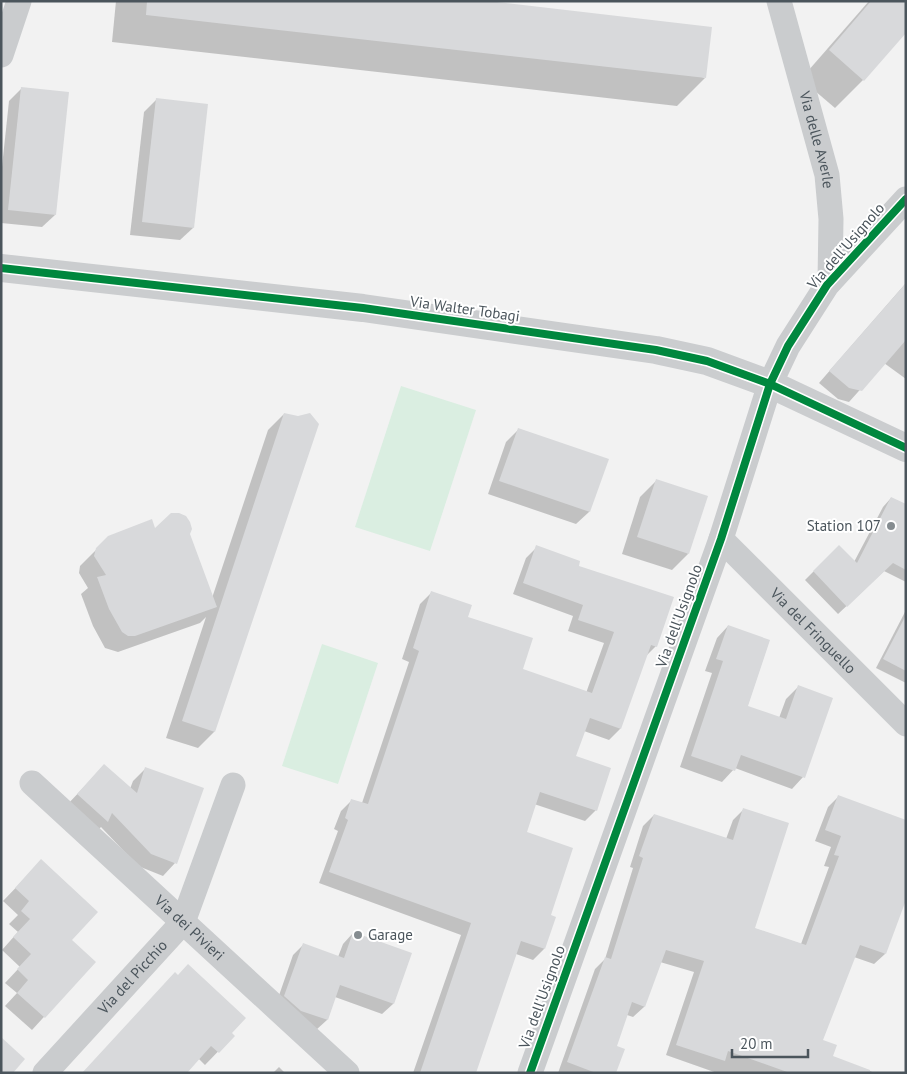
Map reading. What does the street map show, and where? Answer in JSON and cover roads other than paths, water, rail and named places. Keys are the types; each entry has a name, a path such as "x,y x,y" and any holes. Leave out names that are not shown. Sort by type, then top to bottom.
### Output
{"street":[{"path":"1,55 19,1"},
{"name":"Via delle Averle","path":"779,1 827,175 831,219 830,281"},
{"name":"Via dell'Usignolo","path":"530,1073 721,539 770,384 803,321 830,281 906,199"},
{"name":"Via Walter Tobagi","path":"1,268 363,308 656,350 708,361 770,384 906,448"},
{"name":"Via del Fringuello","path":"721,539 906,724"},
{"name":"Via dei Pivieri","path":"32,782 347,1073"},
{"name":"Via del Picchio","path":"45,1073 183,922 233,785"}],"place":[{"name":"Station 107","path":"891,526"},
{"name":"Garage","path":"358,935"}]}
